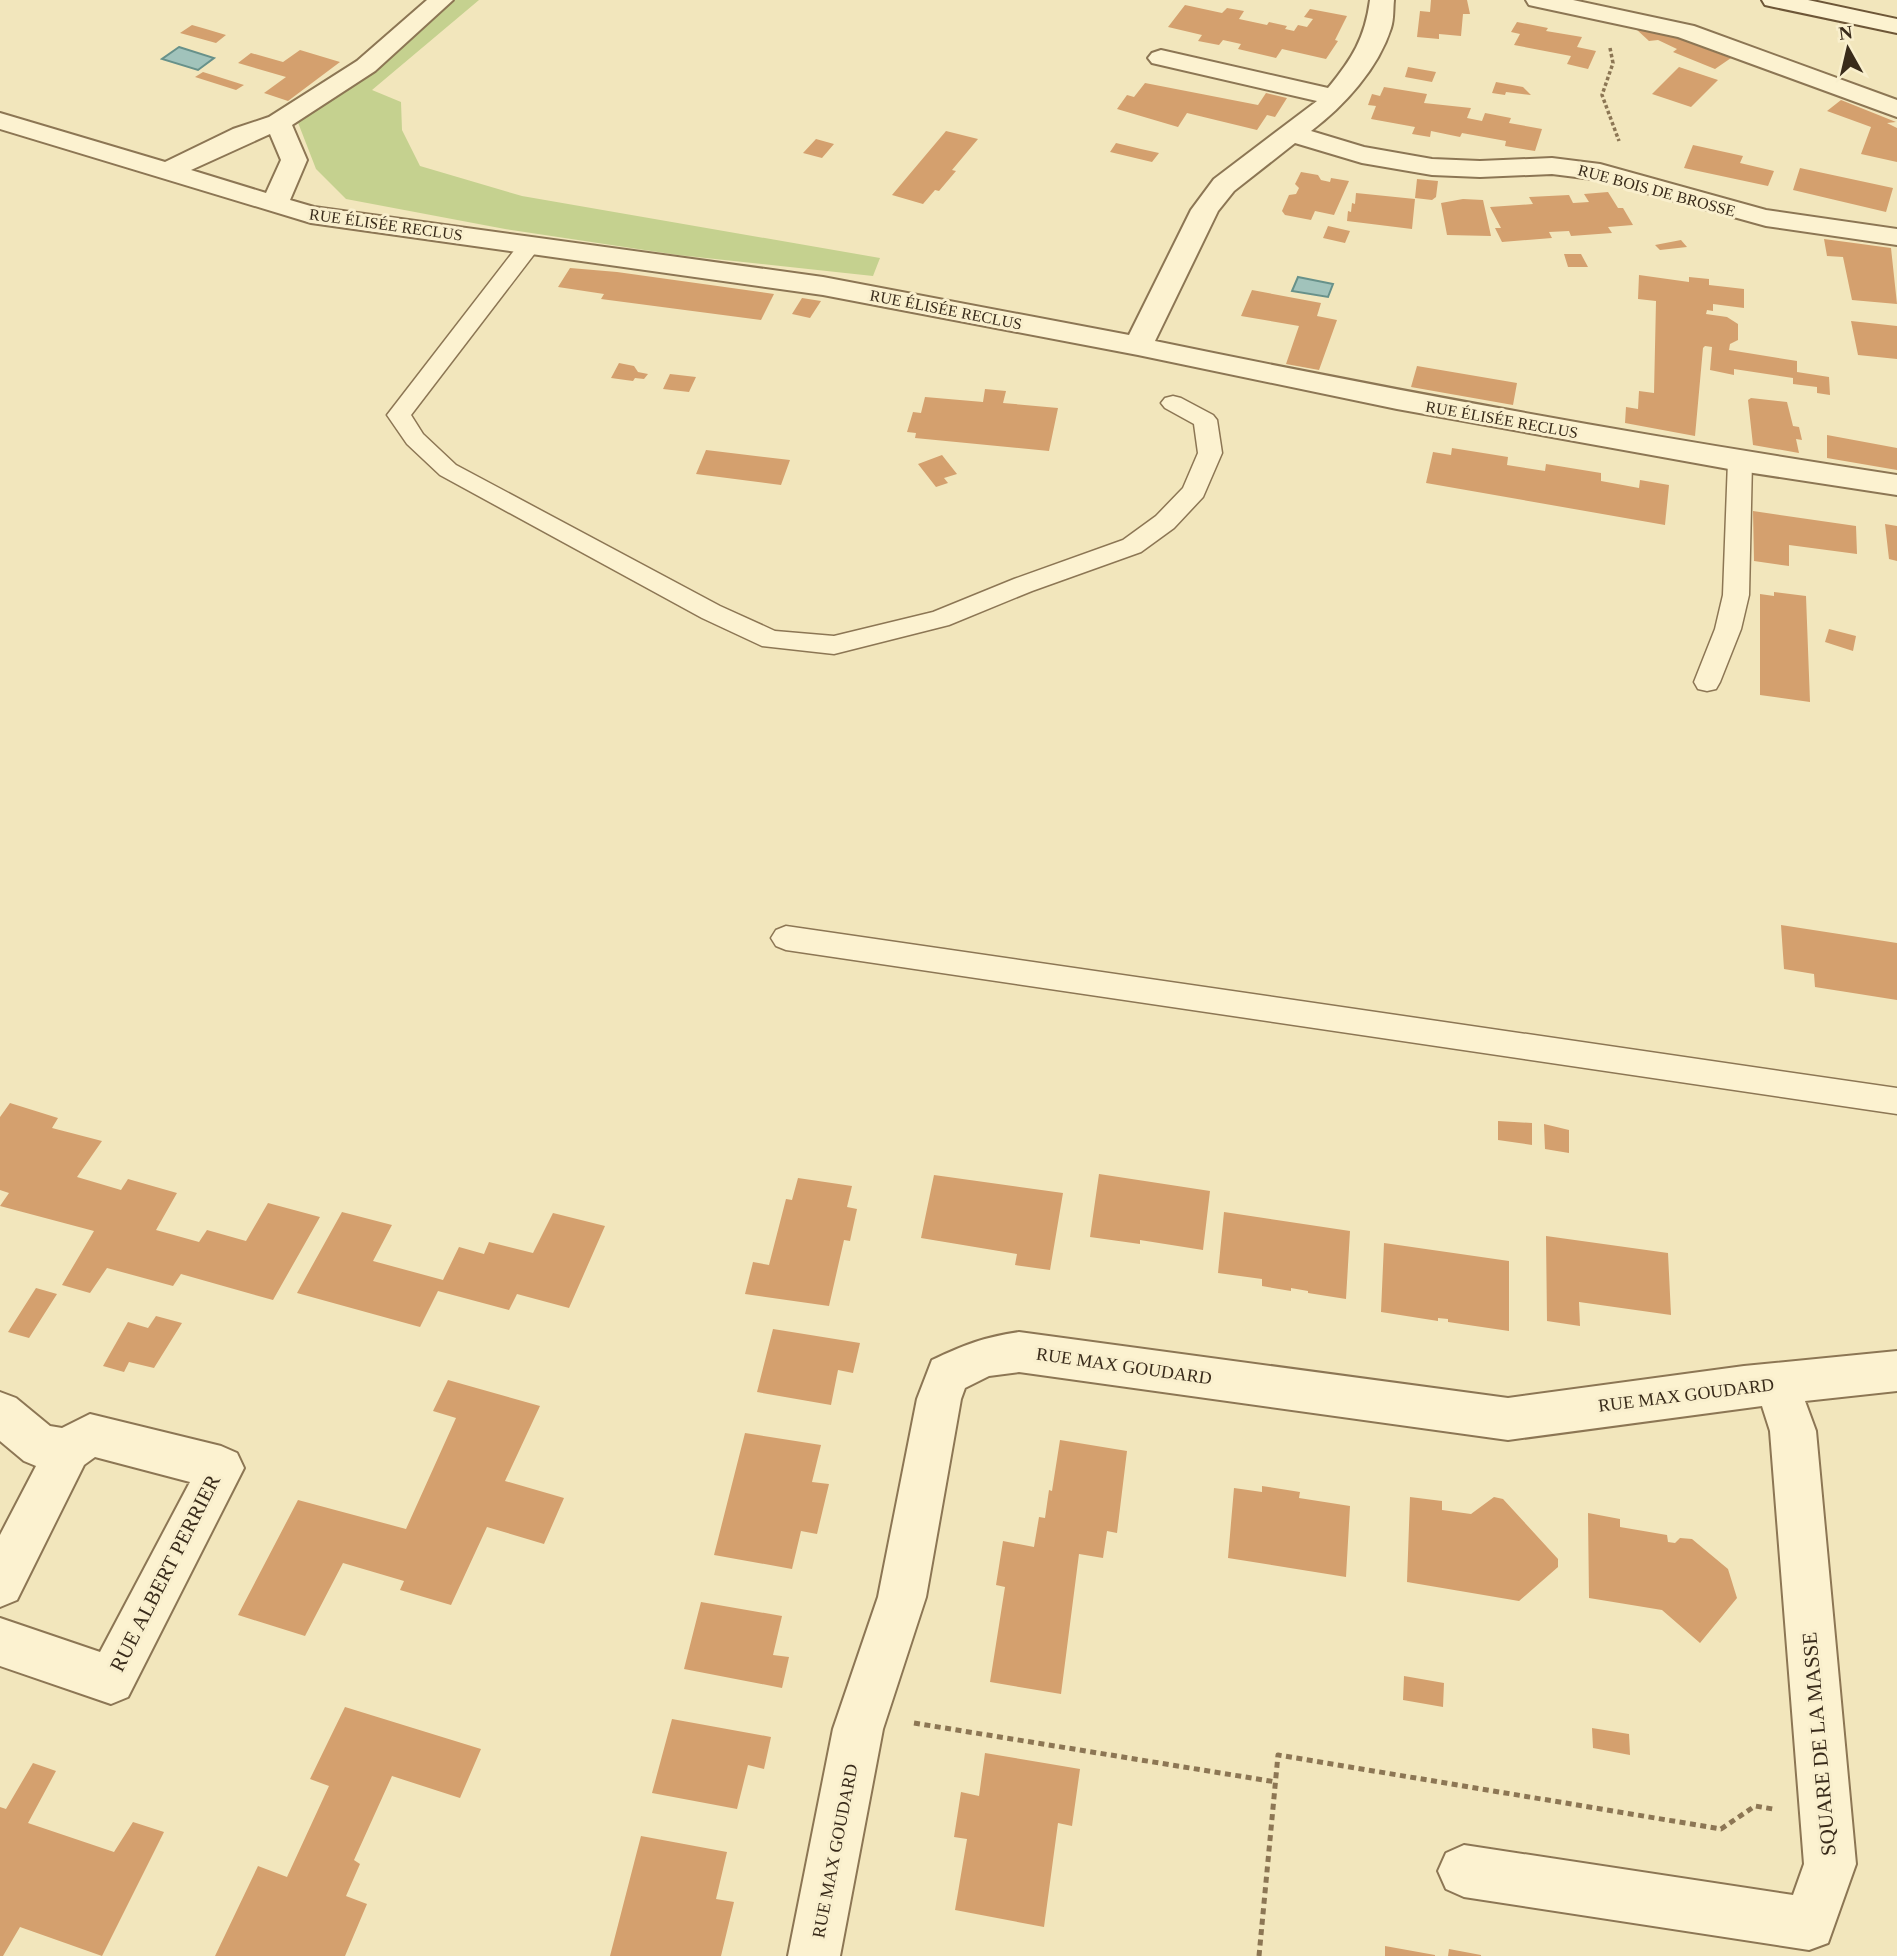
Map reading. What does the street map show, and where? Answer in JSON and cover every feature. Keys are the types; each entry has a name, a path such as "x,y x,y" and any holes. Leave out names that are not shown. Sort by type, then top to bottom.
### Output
{"street":[{"path":"169,171 242,135 278,123 366,66 441,0"},
{"path":"1138,346 1205,210 1224,185 1293,134 1334,97 1360,66 1379,27 1382,0"},
{"path":"1538,0 1685,31 1897,109"},
{"path":"1774,0 1897,26"},
{"path":"1161,58 1334,97"},
{"name":"RUE ÉLISÉE RECLUS","path":"0,121 311,215 836,288 1138,346 1397,400 1740,461 1897,485"},
{"path":"275,204 294,160 278,123"},
{"name":"RUE BOIS DE BROSSE","path":"1293,134 1352,153 1409,164 1457,169 1549,166 1586,170 1766,219 1878,232 1897,237"},
{"name":"RUE MAX GOUDARD","path":"814,1956 858,1729 902,1597 939,1399 948,1374 984,1357 1019,1352 1508,1419 1897,1371"},
{"name":"SQUARE DE LA MASSE","path":"1464,1871 1809,1924 1830,1864 1793,1431 1776,1384"},
{"path":"0,1413 40,1446 68,1450 0,1584"},
{"name":"RUE ALBERT PERRIER","path":"0,1642 111,1680 221,1468 90,1435 68,1450"}],"lane":[{"path":"531,244 399,415 415,439 448,470 711,612 771,640 834,645 940,620 1024,585 1132,547 1165,522 1194,491 1210,453 1205,420 1173,403"},
{"path":"1707,682 1736,597 1740,544 1736,501 1740,461"},
{"path":"786,938 1897,1101"}],"path":[{"path":"1612,44 1609,53 1613,64 1602,95 1620,144"},
{"path":"864,1715 1276,1782"},
{"path":"1259,1956 1279,1755 1721,1829 1755,1806 1826,1818"}],"green space":[{"path":"452,0 479,0 372,90 401,102 402,130 420,166 522,196 880,258 873,276 678,255 505,229 346,199 316,169 297,120"}],"water":[{"path":"179,47 214,58 198,70 162,59"},
{"path":"1298,277 1333,284 1328,297 1292,291"}],"building":[{"path":"1431,0 1467,0 1470,14 1463,14 1461,36 1439,34 1439,39 1417,37 1420,11 1430,12"},
{"path":"1185,5 1222,13 1227,8 1244,11 1239,19 1267,25 1269,22 1287,26 1285,29 1294,31 1298,25 1307,27 1313,19 1304,17 1310,9 1347,16 1335,40 1338,41 1326,59 1282,49 1276,58 1238,49 1241,44 1223,40 1219,45 1198,41 1202,35 1168,27"},
{"path":"1517,22 1548,28 1546,31 1582,37 1577,47 1596,51 1588,69 1567,64 1571,56 1514,45 1520,34 1511,32"},
{"path":"192,25 226,35 216,43 180,33"},
{"path":"1636,29 1674,37 1731,58 1715,69 1673,52 1677,49 1658,40 1649,41"},
{"path":"300,50 340,62 288,101 264,93 286,77 238,63 251,53 283,62"},
{"path":"1408,67 1436,72 1432,82 1405,77"},
{"path":"1679,67 1718,80 1691,107 1652,94"},
{"path":"203,72 244,85 236,90 195,77"},
{"path":"1496,82 1523,87 1531,95 1492,93"},
{"path":"1145,83 1258,105 1266,93 1287,98 1275,117 1267,115 1257,130 1187,113 1178,127 1117,109 1127,95 1134,97"},
{"path":"1384,87 1427,94 1424,103 1471,108 1467,118 1482,121 1485,113 1511,118 1509,123 1542,129 1535,151 1505,146 1506,141 1462,133 1460,137 1431,131 1430,137 1412,134 1415,127 1371,119 1376,106 1368,105 1372,94 1380,96"},
{"path":"1841,100 1896,122 1887,123 1897,128 1897,162 1861,154 1871,127 1827,111"},
{"path":"946,131 978,139 952,170 956,171 939,191 935,190 923,204 892,195"},
{"path":"816,139 834,144 822,158 803,153"},
{"path":"1116,143 1159,153 1152,162 1110,152"},
{"path":"1693,145 1743,156 1740,163 1774,171 1768,186 1684,168"},
{"path":"1800,168 1893,188 1886,212 1793,190"},
{"path":"1301,172 1318,175 1321,180 1330,182 1331,178 1349,181 1334,215 1315,211 1311,220 1285,215 1282,211 1289,195 1296,194 1299,188 1295,184"},
{"path":"1417,179 1438,181 1436,197 1432,200 1415,198"},
{"path":"1608,192 1618,208 1623,208 1633,225 1608,227 1612,233 1571,236 1569,231 1549,232 1552,238 1502,242 1495,228 1501,228 1490,207 1533,204 1529,197 1569,195 1573,203 1589,202 1584,194"},
{"path":"1356,193 1415,199 1412,229 1347,221 1348,211 1351,212 1352,203 1355,204"},
{"path":"1463,199 1483,200 1491,236 1447,235 1441,203"},
{"path":"1328,226 1350,231 1345,243 1323,238"},
{"path":"1824,239 1891,248 1897,304 1852,300 1843,257 1827,256"},
{"path":"1681,240 1687,247 1660,250 1655,245"},
{"path":"1564,254 1581,254 1588,267 1568,267"},
{"path":"570,268 774,294 761,320 601,299 604,294 558,287"},
{"path":"1639,275 1689,282 1689,277 1709,279 1709,285 1744,289 1744,308 1713,304 1713,311 1707,310 1706,314 1727,317 1738,324 1738,340 1730,344 1729,350 1797,361 1797,372 1829,377 1830,395 1817,393 1817,387 1793,384 1793,378 1734,369 1734,375 1710,370 1712,347 1705,346 1695,436 1625,423 1626,407 1638,409 1639,391 1654,393 1656,301 1638,299"},
{"path":"1252,290 1321,303 1317,316 1337,320 1319,370 1286,364 1299,326 1241,316"},
{"path":"802,298 821,301 810,318 792,314"},
{"path":"1851,321 1897,326 1897,359 1858,355"},
{"path":"619,363 634,366 638,372 648,374 644,379 635,378 633,381 611,378"},
{"path":"1417,366 1517,383 1513,405 1411,387"},
{"path":"670,374 696,377 689,392 663,389"},
{"path":"985,389 1006,391 1003,403 1058,408 1049,451 915,438 916,433 907,432 913,412 921,413 925,397 983,402"},
{"path":"1751,398 1787,402 1793,426 1799,427 1802,440 1796,439 1799,453 1753,445 1748,400"},
{"path":"1827,435 1897,448 1897,470 1827,458"},
{"path":"1452,448 1508,457 1507,465 1545,471 1546,464 1601,473 1601,481 1639,488 1640,480 1669,485 1665,525 1426,483 1433,452 1451,455"},
{"path":"706,450 790,460 781,485 696,474"},
{"path":"942,455 957,474 944,478 948,483 936,487 918,464"},
{"path":"1753,511 1856,526 1857,554 1789,545 1789,566 1754,561"},
{"path":"1885,524 1897,526 1897,561 1889,559"},
{"path":"1774,592 1806,596 1810,702 1760,695 1760,594 1774,596"},
{"path":"1829,629 1856,636 1853,651 1825,642"},
{"path":"1781,925 1897,943 1897,1000 1815,987 1814,974 1784,969"},
{"path":"10,1103 58,1118 52,1128 102,1141 77,1177 121,1190 128,1179 177,1193 156,1230 199,1242 207,1230 246,1241 268,1203 320,1217 273,1300 181,1274 173,1286 107,1268 90,1293 62,1285 94,1231 0,1206 9,1193 0,1190 0,1117"},
{"path":"1498,1121 1532,1123 1532,1145 1498,1140"},
{"path":"1544,1124 1569,1130 1569,1153 1545,1149"},
{"path":"1099,1174 1210,1191 1203,1250 1140,1240 1140,1244 1090,1237"},
{"path":"934,1175 1063,1193 1050,1270 1015,1265 1017,1254 921,1238"},
{"path":"798,1178 852,1186 847,1207 857,1209 850,1241 844,1240 829,1306 745,1294 753,1262 769,1265 786,1199 792,1200"},
{"path":"342,1212 392,1225 373,1261 443,1280 459,1247 484,1254 489,1242 533,1253 553,1213 605,1226 569,1308 517,1294 509,1310 438,1291 420,1327 297,1293"},
{"path":"1224,1212 1350,1231 1346,1299 1291,1288 1291,1291 1262,1286 1262,1279 1218,1273"},
{"path":"1546,1236 1668,1253 1671,1315 1579,1302 1580,1326 1547,1321"},
{"path":"1384,1243 1509,1261 1509,1331 1448,1322 1448,1319 1438,1318 1438,1321 1381,1312"},
{"path":"36,1288 57,1294 29,1338 8,1332"},
{"path":"156,1316 182,1323 154,1368 129,1362 124,1372 103,1366 128,1322 148,1328"},
{"path":"773,1329 860,1343 853,1373 838,1370 831,1405 757,1392"},
{"path":"448,1380 540,1406 505,1481 564,1498 544,1544 487,1527 451,1605 400,1590 404,1581 343,1563 305,1636 238,1615 298,1500 406,1529 456,1418 433,1411"},
{"path":"745,1433 821,1445 812,1482 829,1484 817,1534 801,1531 792,1569 714,1555"},
{"path":"1060,1440 1127,1451 1117,1533 1107,1531 1103,1558 1079,1554 1061,1694 990,1682 1005,1587 996,1585 1003,1541 1034,1547 1039,1517 1045,1518 1049,1490 1052,1491"},
{"path":"1262,1486 1300,1492 1299,1498 1350,1506 1346,1577 1228,1558 1234,1488 1262,1492"},
{"path":"1410,1497 1442,1501 1442,1510 1471,1514 1494,1497 1503,1499 1558,1559 1558,1567 1519,1601 1407,1582"},
{"path":"1588,1513 1620,1519 1620,1527 1667,1535 1668,1542 1675,1543 1680,1538 1692,1539 1728,1569 1737,1598 1700,1643 1662,1610 1589,1598"},
{"path":"701,1602 782,1616 773,1655 789,1657 782,1688 684,1669"},
{"path":"1404,1676 1444,1683 1443,1707 1403,1700"},
{"path":"345,1707 481,1749 460,1798 392,1776 354,1860 360,1864 346,1896 367,1904 345,1956 215,1956 258,1866 287,1877 329,1786 310,1779"},
{"path":"672,1719 771,1737 764,1769 748,1765 737,1809 652,1793"},
{"path":"1592,1728 1629,1734 1630,1755 1593,1748"},
{"path":"985,1753 1080,1769 1072,1826 1058,1823 1044,1927 955,1910 967,1839 954,1837 961,1792 979,1796"},
{"path":"33,1763 56,1771 28,1823 114,1852 133,1822 164,1832 102,1956 20,1927 3,1956 0,1956 0,1807 6,1809"},
{"path":"641,1836 727,1852 716,1899 734,1902 721,1956 610,1956"},
{"path":"1385,1946 1435,1955 1435,1956 1385,1956"},
{"path":"1449,1949 1481,1955 1481,1956 1448,1956"}]}
